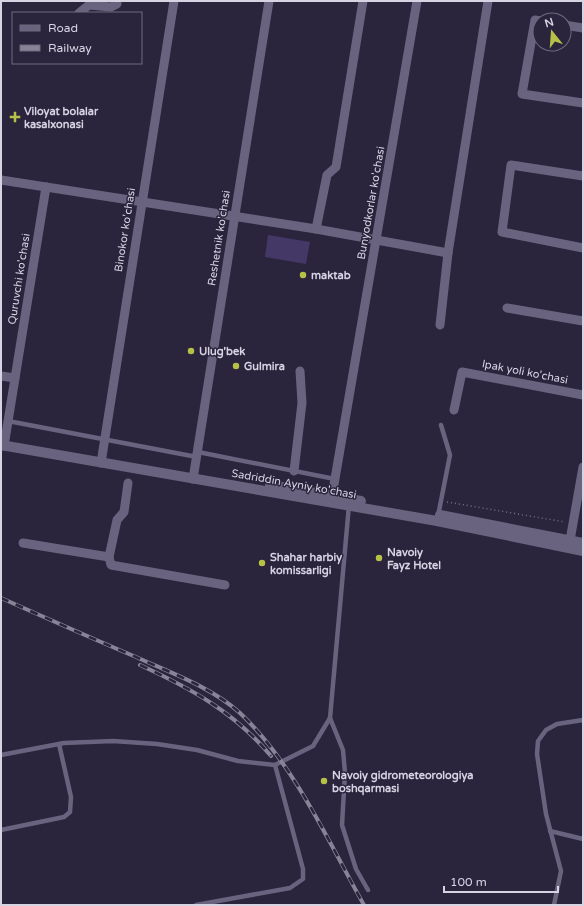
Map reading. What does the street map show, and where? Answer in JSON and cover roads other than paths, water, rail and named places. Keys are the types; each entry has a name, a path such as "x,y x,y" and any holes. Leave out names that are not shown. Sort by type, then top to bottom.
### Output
{"main road":[{"name":"Sadriddin Ayniy ko'chasi","path":"3,442 350,502 569,544 583,543"},
{"name":"Sadriddin Ayniy ko'chasi","path":"569,544 583,551"}],"street":[{"path":"80,12 89,4 114,7 117,1"},
{"name":"Binokor ko'chasi","path":"101,460 174,1"},
{"name":"Reshetnik ko'chasi","path":"194,476 270,1"},
{"path":"316,229 327,175 336,167 363,1"},
{"name":"Bunyodkorlar ko'chasi","path":"331,499 377,240 417,1"},
{"path":"440,325 448,253 488,1"},
{"path":"572,26 583,28"},
{"path":"532,37 522,94 583,103"},
{"path":"583,176 511,165 502,232 583,248"},
{"path":"1,180 316,229 448,253"},
{"name":"Quruvchi ko'chasi","path":"3,442 8,422 46,187"},
{"path":"507,308 583,321"},
{"path":"294,471 302,403 300,370"},
{"name":"Ipak yoli ko'chasi","path":"454,410 462,372 583,395"},
{"path":"1,376 15,378"},
{"path":"569,544 583,467"},
{"path":"128,483 124,512 117,520 109,558 111,565 225,585"},
{"path":"23,543 109,558"}],"lane":[{"path":"8,422 294,471 335,480"},
{"path":"438,518 450,455 441,426"},
{"path":"1,755 59,744 112,741 157,744 197,750 238,761 276,765 313,746 330,718 350,502"},
{"path":"330,718 343,750 345,773 342,825 356,869 368,890"},
{"path":"554,905 561,871 550,831 537,754 538,741 546,730 557,724 583,720"},
{"path":"1,830 64,817 70,812 70,798 59,744"},
{"path":"196,905 290,888 303,879 303,869 276,765"},
{"path":"550,831 583,839"}],"railway":[{"path":"1,598 190,681 204,688 240,713 259,733 293,779 309,804 364,905"},
{"path":"140,665 195,693 227,714 257,740 271,756"}],"place":[{"name":"Viloyat bolalar kasalxonasi","path":"15,117"},
{"name":"maktab","path":"303,275"},
{"name":"Ulug'bek","path":"191,351"},
{"name":"Gulmira","path":"236,366"},
{"name":"Navoiy Fayz Hotel","path":"379,558"},
{"name":"Shahar harbiy komissarligi","path":"262,563"},
{"name":"Navoiy gidrometeorologiya boshqarmasi","path":"324,781"}]}
